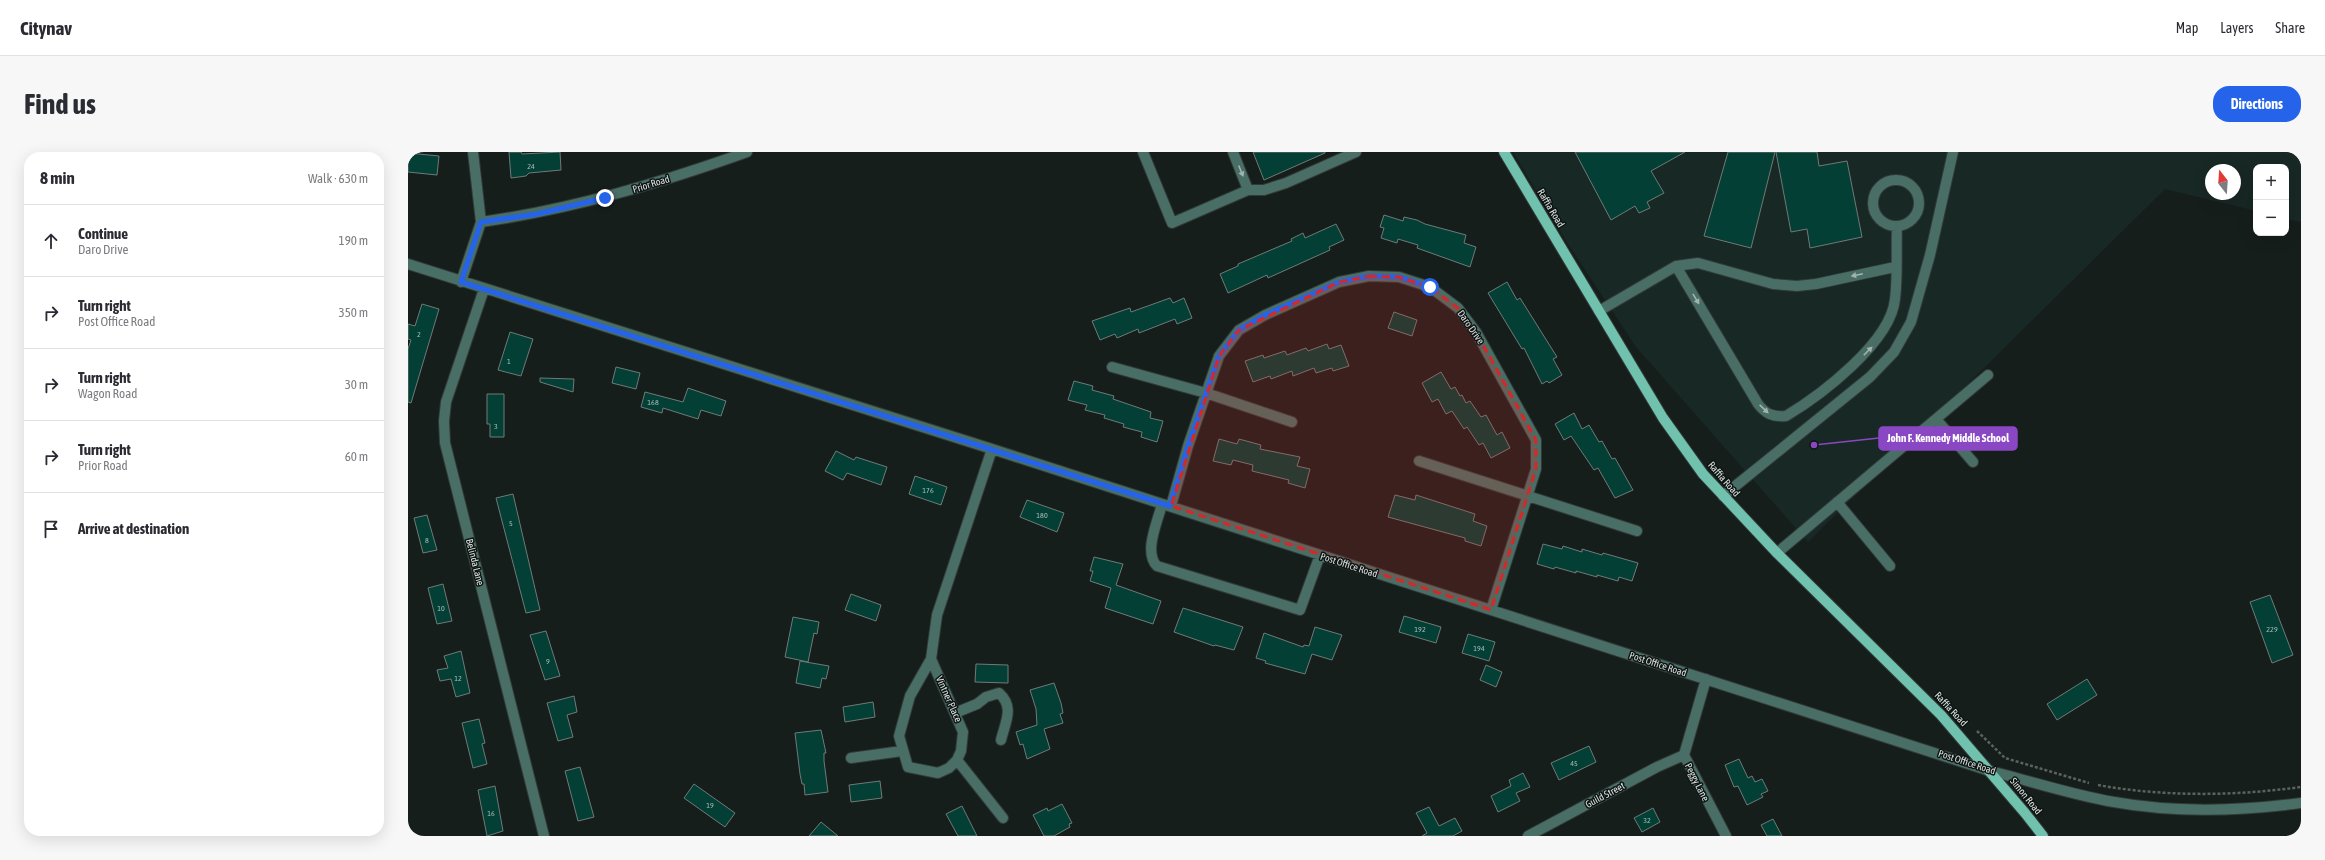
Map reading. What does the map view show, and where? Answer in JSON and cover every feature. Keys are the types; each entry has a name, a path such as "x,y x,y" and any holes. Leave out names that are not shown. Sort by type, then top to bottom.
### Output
{"main road":[{"name":"Raffia Road","path":"1504,152 1663,418 1703,474 1777,554 1941,715 1990,771"},
{"name":"Simon Road","path":"1990,771 2043,836"}],"street":[{"path":"461,282 481,222 473,152"},
{"name":"Prior Road","path":"481,222 537,214 605,198 688,173 747,152"},
{"path":"1143,152 1172,223 1248,190 1264,190 1276,186 1356,152"},
{"path":"1233,152 1248,190"},
{"path":"1723,496 1870,377 1894,352 1911,322 1930,255 1953,152"},
{"path":"1898,180 1912,187 1919,200 1916,215 1904,225 1897,226 1883,222 1874,210 1873,203 1878,189 1884,184 1898,180"},
{"path":"1676,266 1758,404 1766,413 1775,417 1786,416 1797,409 1871,349 1882,334 1895,300 1897,226"},
{"path":"1599,311 1676,266 1698,263 1773,284 1797,286 1816,284 1895,266"},
{"name":"Post Office Road","path":"408,264 992,449 1990,771 2092,797 2145,806 2210,809 2301,803"},
{"name":"Daro Drive","path":"1320,555 1300,610 1157,566 1152,562 1151,552 1166,505 1219,356 1239,330 1265,315 1339,282 1369,276 1399,277 1430,287 1458,308 1476,332 1536,440 1536,468 1491,610"},
{"name":"Belinda Lane","path":"484,289 446,402 444,421 445,443 544,836"},
{"path":"1112,366 1206,393 1292,422"},
{"path":"1777,554 1988,375"},
{"path":"1936,419 1973,462"},
{"name":"Vintner Place","path":"931,659 963,732 961,751 957,760 949,768 938,773 908,767 902,751 899,736 910,696 931,659 936,615 992,449"},
{"path":"1419,461 1637,531"},
{"path":"1837,502 1890,566"},
{"name":"Peggy Lane","path":"1706,679 1684,755 1726,836"},
{"path":"955,713 976,704 986,697 999,693 1004,698 1009,709 1000,740"},
{"path":"851,758 902,751"},
{"name":"Guild Street","path":"1528,836 1657,767 1684,755"},
{"path":"957,760 1003,818"}],"path":[{"path":"1977,731 2005,758 2100,786 2217,793 2268,791 2301,787"}],"highlighted area":[{"path":"1369,276 1399,277 1430,287 1458,308 1476,332 1536,440 1536,469 1491,610 1171,506 1219,356 1239,330 1339,282"}],"shaded area":[{"path":"1513,152 2301,152 2301,222 2289,220 2289,164 2253,164 2253,210 2210,200 2241,200 2241,164 2205,164 2205,199 2165,189 1808,542 1636,347 1568,244"}],"building":[{"path":"509,152 521,152 522,154 560,152 561,170 529,173 526,176 511,178"},
{"path":"1253,152 1325,152 1325,153 1264,180"},
{"path":"1575,152 1685,152 1651,171 1664,193 1647,202 1650,208 1639,213 1635,206 1611,220"},
{"path":"1728,152 1775,152 1751,248 1704,236"},
{"path":"1776,152 1817,152 1819,166 1847,161 1862,237 1810,248 1807,229 1791,232"},
{"path":"408,153 439,156 437,175 408,172"},
{"path":"1384,215 1403,221 1404,217 1417,220 1425,224 1466,235 1464,243 1476,247 1470,267 1417,248 1418,245 1398,239 1397,243 1381,238 1384,228 1380,227"},
{"path":"1336,224 1344,240 1329,247 1330,250 1268,278 1267,275 1228,293 1220,274 1238,266 1238,264 1292,241 1291,239 1303,233 1305,238"},
{"path":"1507,282 1517,300 1520,298 1557,357 1553,359 1562,375 1549,383 1547,381 1542,384 1524,348 1522,349 1488,293"},
{"path":"1170,298 1173,303 1184,298 1192,318 1177,324 1175,319 1139,333 1138,329 1117,338 1115,334 1100,340 1092,321 1130,308 1131,312"},
{"path":"422,304 439,309 411,403 408,402 408,349 411,340 408,339 408,324 415,326"},
{"path":"1394,312 1417,320 1412,336 1388,328"},
{"path":"510,332 533,339 521,376 498,370"},
{"path":"1327,344 1329,349 1341,345 1349,366 1333,371 1332,368 1316,373 1314,368 1293,376 1292,371 1271,379 1270,376 1253,382 1245,361 1263,355 1264,358 1285,351 1287,355 1306,348 1308,351"},
{"path":"616,367 640,373 636,389 612,383"},
{"path":"1441,372 1451,389 1455,387 1460,396 1462,395 1466,403 1470,401 1481,417 1486,415 1497,435 1502,432 1510,448 1491,458 1483,443 1479,445 1467,427 1464,429 1452,411 1446,414 1438,399 1432,402 1422,383"},
{"path":"540,378 574,379 573,392 540,382"},
{"path":"1074,381 1093,386 1092,390 1114,396 1113,399 1151,412 1150,418 1163,421 1157,442 1141,437 1142,432 1123,427 1124,424 1104,418 1105,415 1085,410 1087,405 1068,400"},
{"path":"688,388 726,401 721,416 701,410 698,419 663,408 662,413 641,407 645,392 683,402"},
{"path":"487,394 504,394 504,437 490,437 490,424 487,424"},
{"path":"1574,413 1582,429 1589,425 1599,442 1602,441 1612,459 1615,458 1633,490 1615,498 1598,468 1594,470 1571,436 1564,440 1555,424"},
{"path":"1219,439 1237,444 1239,439 1261,445 1260,449 1300,457 1297,466 1310,469 1305,488 1288,483 1289,480 1252,471 1253,465 1233,460 1231,465 1213,461"},
{"path":"836,451 854,460 856,457 887,467 881,485 847,473 843,480 825,471"},
{"path":"915,476 947,487 941,505 909,494"},
{"path":"513,494 540,610 526,613 496,498"},
{"path":"1395,495 1415,500 1416,495 1475,514 1473,521 1487,526 1481,546 1465,541 1465,538 1388,517"},
{"path":"1027,500 1064,513 1057,532 1020,517"},
{"path":"427,515 437,550 423,553 414,518"},
{"path":"1543,544 1562,549 1563,546 1582,552 1582,549 1602,555 1603,553 1638,563 1632,581 1619,577 1618,581 1576,571 1576,573 1555,567 1554,569 1537,564"},
{"path":"1094,557 1123,564 1116,585 1161,601 1153,624 1105,608 1111,588 1090,581 1093,571 1090,571"},
{"path":"443,584 452,621 437,624 428,588"},
{"path":"851,594 881,605 876,621 845,610"},
{"path":"2270,595 2293,655 2272,663 2250,602"},
{"path":"1183,608 1243,627 1234,650 1214,646 1174,632"},
{"path":"1404,616 1441,627 1436,643 1399,632"},
{"path":"793,617 819,622 817,634 814,633 808,662 785,657"},
{"path":"1315,627 1342,635 1332,660 1312,654 1305,674 1265,663 1266,661 1256,658 1264,633 1303,647 1304,645 1309,646"},
{"path":"546,631 560,676 545,680 530,635"},
{"path":"1468,634 1495,642 1489,661 1462,653"},
{"path":"461,651 470,693 456,697 451,679 440,681 437,670 448,668 444,656"},
{"path":"800,661 829,666 826,679 822,678 820,688 796,683"},
{"path":"976,664 1008,665 1008,683 975,682"},
{"path":"1486,665 1502,672 1496,687 1480,680"},
{"path":"2087,679 2097,695 2057,720 2047,704"},
{"path":"1054,683 1061,703 1063,713 1060,714 1063,723 1044,729 1050,749 1027,759 1023,744 1020,745 1016,732 1037,725 1036,709 1030,690"},
{"path":"574,696 577,712 567,715 573,737 558,741 547,703"},
{"path":"873,702 875,717 845,722 843,707"},
{"path":"479,719 485,743 482,744 487,764 473,768 462,723"},
{"path":"821,730 826,753 824,753 824,761 828,792 805,795 804,784 802,784 800,774 795,733"},
{"path":"1589,746 1596,762 1559,780 1551,763"},
{"path":"1739,759 1748,778 1752,776 1755,782 1762,779 1768,791 1761,794 1763,797 1747,805 1738,786 1734,787 1725,765"},
{"path":"580,767 594,817 578,821 565,771"},
{"path":"1523,773 1530,787 1516,793 1520,801 1498,812 1491,796 1511,786 1509,780"},
{"path":"880,781 882,798 851,802 849,785"},
{"path":"694,784 735,813 725,827 684,798"},
{"path":"495,786 503,831 487,836 478,790"},
{"path":"1062,804 1072,823 1069,824 1070,827 1054,836 1044,836 1033,815 1047,808 1048,811"},
{"path":"962,806 977,836 958,836 946,814"},
{"path":"1429,807 1439,826 1455,818 1462,831 1453,836 1422,836 1427,833 1416,813"},
{"path":"1653,808 1660,822 1642,832 1634,818"},
{"path":"1773,819 1782,836 1767,836 1761,825"},
{"path":"821,822 838,836 809,836"}],"place":[{"name":"John F. Kennedy Middle School","path":"1814,445"}],"route":[{"path":"605,198 537,214 481,222 461,282 1170,506 1188,446 1219,356 1239,330 1265,315 1339,282 1369,276 1399,277 1430,287"}]}
